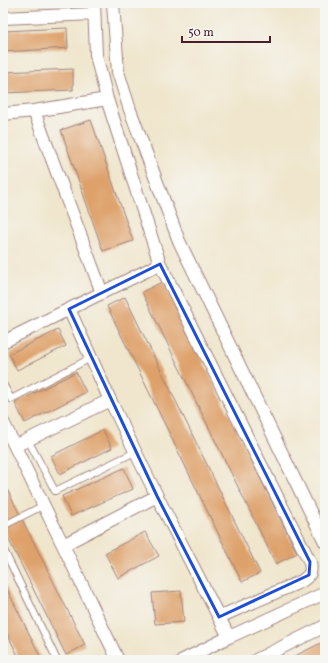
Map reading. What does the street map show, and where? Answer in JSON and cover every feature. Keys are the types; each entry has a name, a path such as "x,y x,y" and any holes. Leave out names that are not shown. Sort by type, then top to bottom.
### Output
{"street":[{"path":"113,3 118,72 130,110 179,241 325,542"},
{"path":"3,18 94,8 96,55 107,99 160,264 310,562 311,569 309,575 302,581 219,618"},
{"path":"3,114 34,112 107,99"},
{"path":"34,112 102,293"},
{"path":"3,342 160,264"},
{"path":"69,309 135,452 229,637"},
{"path":"15,446 110,400"},
{"path":"3,422 118,660"},
{"path":"63,544 157,496"},
{"path":"184,660 229,637 325,593"},
{"path":"256,660 325,626"}],"lane":[{"path":"3,384 11,398 91,358"},
{"path":"28,440 55,491 135,452"},
{"path":"3,526 44,505"},
{"path":"3,548 56,658"}],"highlighted area":[{"path":"160,264 310,562 309,575 219,617 157,496 69,309"}],"building":[{"path":"67,28 68,48 3,52 3,31"},
{"path":"73,69 73,90 3,93 3,72"},
{"path":"91,120 133,241 103,251 61,130"},
{"path":"164,281 297,553 276,564 142,292"},
{"path":"125,297 260,573 242,582 107,306"},
{"path":"58,330 66,346 17,370 9,354"},
{"path":"76,372 86,392 25,423 15,403"},
{"path":"103,430 112,448 60,474 51,456"},
{"path":"124,468 133,489 71,516 62,496"},
{"path":"3,481 85,645 66,655 3,528"},
{"path":"145,532 159,556 118,578 105,553"},
{"path":"3,581 42,660 20,660 3,625"},
{"path":"181,591 184,622 155,624 152,593"},
{"path":"325,641 325,660 287,660"}]}
